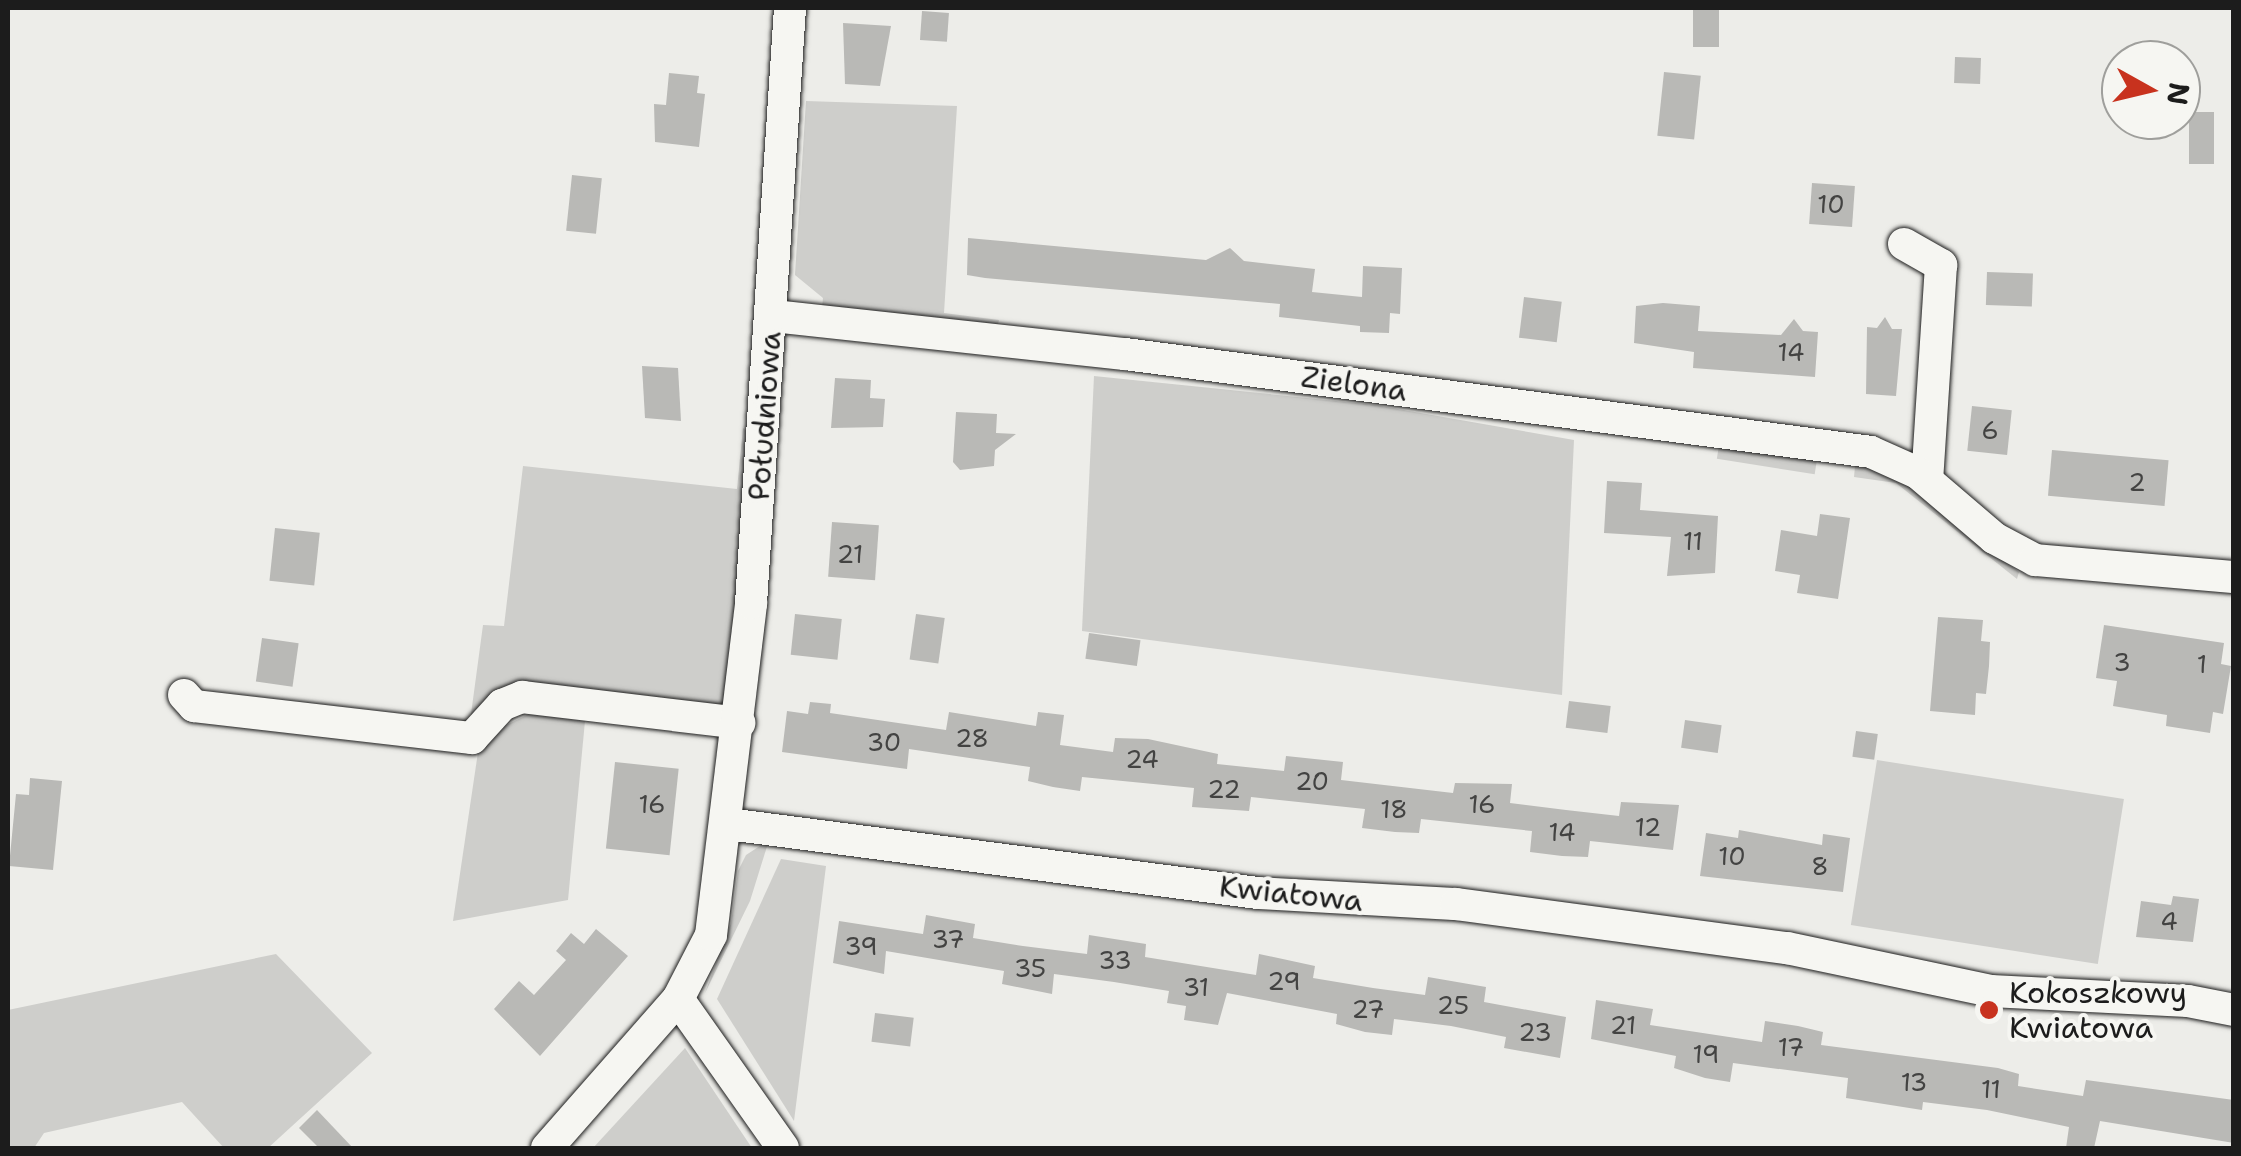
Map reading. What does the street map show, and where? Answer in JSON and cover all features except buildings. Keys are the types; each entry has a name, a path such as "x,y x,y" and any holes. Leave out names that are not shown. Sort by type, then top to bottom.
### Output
{"street":[{"name":"Południowa","path":"728,824 773,316 790,8"},
{"path":"1904,244 1942,265 1927,480"},
{"name":"Zielona","path":"773,316 1108,352 1871,452 1927,480 1994,538 2035,560 2234,577"},
{"path":"184,695 194,706 472,738 502,705 522,697 739,723"},
{"path":"547,1148 678,999 711,936 728,824"},
{"name":"Kwiatowa","path":"728,824 1258,893 1456,904 1787,948 1991,991 2188,1001 2234,1010"},
{"path":"678,999 782,1148"}],"shaded area":[{"path":"806,101 957,106 944,313 999,320 997,328 822,308 823,298 795,275"},
{"path":"1094,376 1375,405 1574,440 1562,695 1082,631"},
{"path":"743,428 752,435 728,713 499,688 469,729 483,625 504,626 523,466 737,489"},
{"path":"1720,439 1818,454 1815,474 1717,459"},
{"path":"1855,466 1891,472 2019,572 2017,579 1896,483 1854,477"},
{"path":"529,714 585,721 568,900 453,921 478,752 500,728"},
{"path":"1877,760 2124,799 2098,964 1851,925"},
{"path":"769,840 750,901 705,993 731,923 738,871 746,855"},
{"path":"781,859 826,866 794,1121 717,999"},
{"path":"276,954 372,1053 268,1148 224,1148 182,1102 44,1133 34,1148 8,1148 8,1010"},
{"path":"685,1048 752,1148 593,1148"}],"place":[{"name":"Kokoszkowy Kwiatowa","path":"1989,1010"}]}
